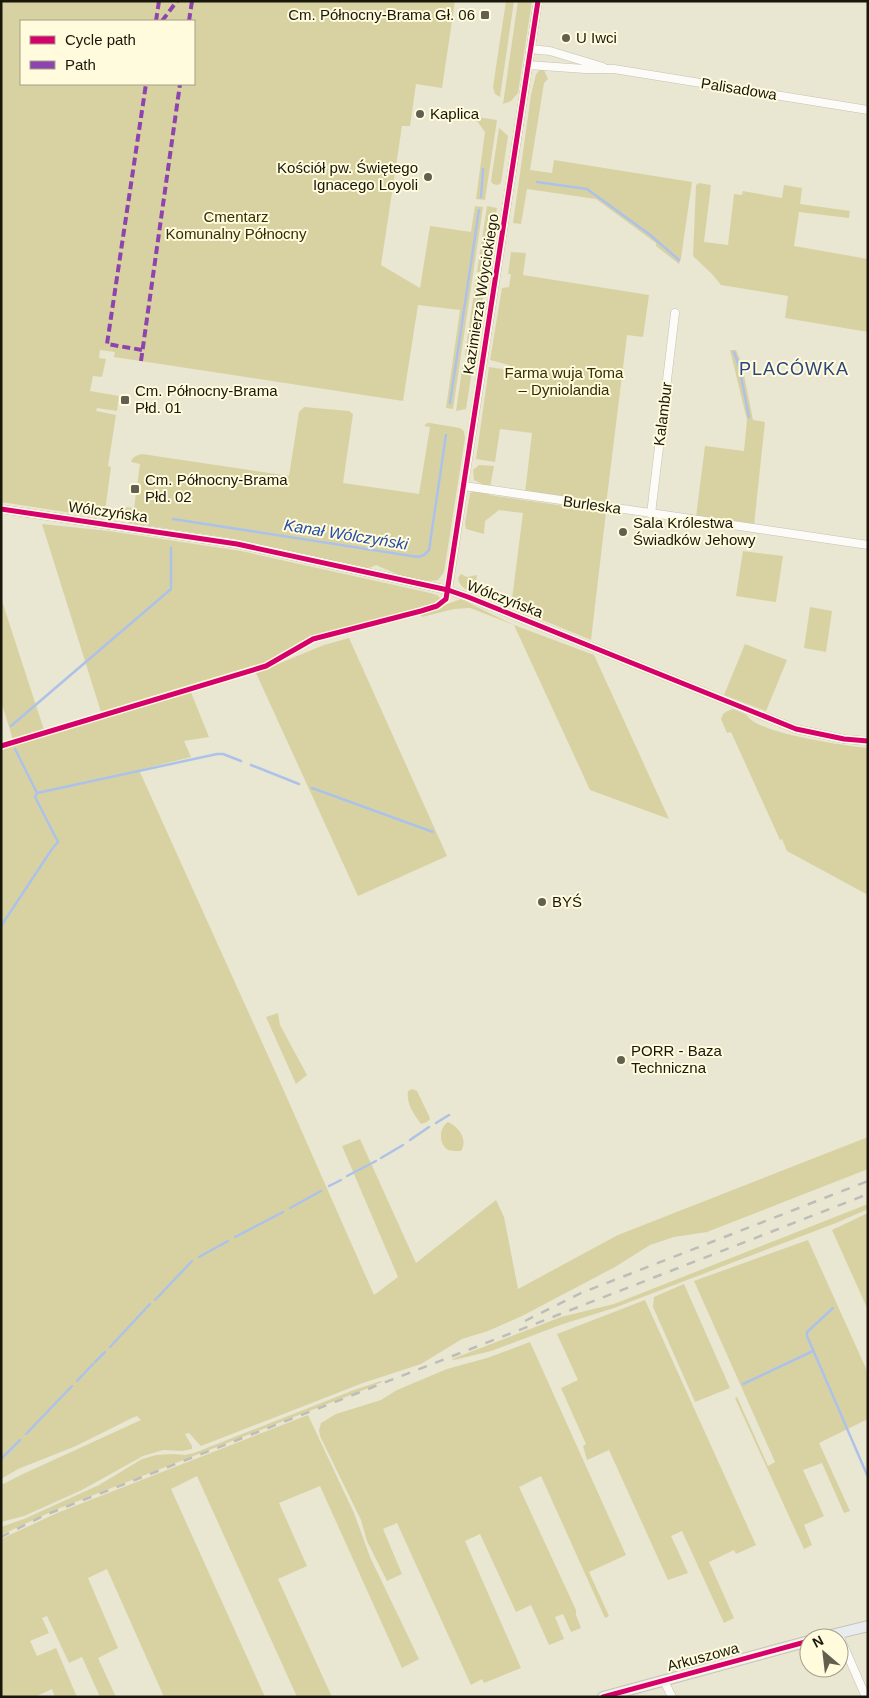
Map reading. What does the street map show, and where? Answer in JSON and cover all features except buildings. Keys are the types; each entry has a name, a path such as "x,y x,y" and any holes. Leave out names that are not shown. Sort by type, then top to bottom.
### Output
{"main road":[{"path":"849,1630 868,1626"},
{"name":"Arkuszowa","path":"603,1697 799,1644"}],"street":[{"name":"Kazimierza Wóycickiego","path":"448,590 538,1"},
{"name":"Palisadowa","path":"530,49 550,51 609,69 868,110"},
{"name":"Palisadowa","path":"528,65 585,70 609,69"},
{"name":"Kalambur","path":"651,514 675,313"},
{"name":"Burleska","path":"464,486 651,514 740,525 868,546"},
{"name":"Wólczyńska","path":"1,509 237,544 448,590 796,729 836,738 868,741"},
{"path":"849,1658 866,1697"},
{"path":"664,1681 672,1697"}],"green space":[{"name":"Cmentarz Komunalny Północny","path":"1,1 455,1 442,88 416,84 410,126 402,126 381,265 420,288 430,226 471,232 475,206 483,207 453,409 446,408 460,310 418,305 403,401 114,357 115,352 100,350 99,358 106,359 102,377 93,376 90,391 119,396 117,411 97,408 96,411 116,415 108,466 111,467 104,518 1,502"},
{"path":"506,1 514,1 500,97 495,94 493,87"},
{"path":"518,1 532,1 518,93 511,101 503,104"},
{"path":"540,70 544,70 548,79 544,83 530,170 552,173 554,160 692,182 679,264 656,246 656,243 596,199 527,189 521,224 513,223 531,95 536,74"},
{"path":"452,113 497,120 485,200 476,199 485,132 477,121 459,118"},
{"path":"499,128 508,136 501,183 498,185 493,184 491,181"},
{"path":"699,183 711,185 704,242 728,245 734,194 742,195 743,191 782,198 784,185 802,188 800,204 850,211 849,218 799,212 794,246 868,259 868,332 785,318 788,296 721,285 693,256 696,185"},
{"path":"487,206 497,208 485,273 477,272"},
{"name":"Farma wuja Toma – Dyniolandia","path":"511,252 526,253 523,275 649,295 643,337 627,335 606,505 525,493 532,433 500,429 495,462 476,459 489,367 508,370 509,365 490,360 502,288 509,287 511,274 508,274"},
{"path":"484,276 486,279 474,357 472,358 465,355 476,278"},
{"path":"730,350 736,350 742,365 753,420 765,422 754,525 696,517 705,446 744,451 747,420"},
{"path":"471,361 473,364 466,409 456,411 463,363"},
{"path":"304,407 349,411 353,414 343,483 419,494 430,427 424,426 430,423 460,428 464,431 465,438 444,572 438,580 414,579 376,565 367,569 235,539 130,523 125,518 126,507 134,508 140,464 131,462 140,454 289,476 299,412"},
{"path":"479,465 494,466 490,488 474,480 473,470"},
{"path":"475,491 489,493 489,495 606,512 591,640 511,607 523,513 499,510 485,521 484,534 466,529 465,523 470,493"},
{"path":"42,524 109,531 241,551 426,592 437,595 441,599 428,605 309,638 271,661 101,712"},
{"path":"743,551 783,556 776,602 736,596"},
{"path":"461,574 467,577 477,575 476,582 486,597 462,586 458,578"},
{"path":"1,598 44,730 13,740 1,701"},
{"path":"461,599 514,625 470,608 454,609 422,617 420,614"},
{"path":"810,607 832,611 826,652 804,648"},
{"path":"514,625 594,655 669,819 590,790"},
{"path":"349,638 447,856 358,896 256,673 324,645"},
{"path":"745,644 787,660 766,711 724,695"},
{"path":"190,690 209,737 184,741 191,757 139,770 374,1295 398,1277 342,1146 360,1139 416,1263 496,1200 504,1217 518,1289 618,1235 868,1137 868,1169 707,1232 674,1237 650,1245 615,1267 522,1316 488,1331 462,1339 421,1364 363,1383 201,1446 189,1433 185,1434 192,1449 182,1451 163,1450 143,1456 82,1490 24,1516 1,1522 1,1485 141,1420 137,1416 132,1418 76,1446 18,1469 1,1479 1,749 114,712"},
{"path":"733,709 747,715 754,722 783,733 841,745 868,748 868,895 787,851 782,839 780,840 731,732 727,733 721,719 724,713"},
{"path":"278,1013 280,1025 307,1075 296,1084 266,1017"},
{"path":"412,1089 417,1091 429,1116 430,1119 427,1122 421,1124 411,1109 408,1091"},
{"path":"448,1122 459,1130 463,1138 461,1151 448,1150 441,1140 441,1131"},
{"path":"868,1204 868,1209 836,1223 614,1308 563,1324 491,1351 452,1359 561,1317 614,1304"},
{"path":"868,1213 868,1310 832,1230"},
{"path":"808,1240 868,1373 868,1419 819,1443 850,1511 844,1513 822,1463 803,1470 824,1516 804,1525 812,1545 804,1549 735,1398 737,1397 768,1466 775,1462 694,1281"},
{"path":"684,1284 730,1388 695,1402 653,1307 654,1297"},
{"path":"645,1300 756,1545 736,1554 734,1550 709,1562 734,1618 724,1623 682,1531 671,1536 688,1573 668,1580 609,1450 587,1460 583,1446 586,1444 561,1388 578,1380 557,1334"},
{"path":"530,1342 626,1555 589,1572 609,1616 605,1618 541,1476 519,1487 576,1610 581,1628 571,1632 563,1614 555,1617 564,1639 549,1645 531,1605 516,1612 480,1534 465,1541 521,1668 484,1683 482,1679 471,1685 397,1523 383,1529 402,1574 387,1581 367,1541 361,1520 320,1436 319,1430 321,1423 336,1414 381,1400 397,1390 447,1369 487,1358"},
{"path":"381,1381 366,1389 55,1510 1,1535 1,1527 24,1519 99,1485 142,1459 156,1455 185,1455 194,1453"},
{"path":"308,1415 354,1513 370,1557 419,1659 402,1668 320,1486 279,1503 307,1566 278,1579 332,1697 297,1697 197,1476 171,1489 265,1697 164,1697 107,1569 88,1578 118,1648 98,1658 116,1697 100,1697 82,1657 69,1663 47,1616 42,1618 49,1633 30,1641 37,1656 56,1648 77,1697 55,1697 52,1689 35,1697 1,1697 1,1539 57,1513"}],"waterway":[{"name":"Kanał Wólczyński","path":"481,197 483,169"},
{"path":"537,182 587,189 649,234 679,260"},
{"name":"Kanał Wólczyński","path":"450,403 479,210"},
{"path":"734,352 739,366 749,417"},
{"name":"Kanał Wólczyński","path":"173,519 418,557 424,555 429,550 446,435"},
{"name":"Kanał Wólczyński","path":"11,726 171,589 171,548"},
{"path":"1,926 58,842 35,797 37,793 15,749"},
{"path":"37,793 217,754 223,754 241,761"},
{"path":"251,765 299,784"},
{"path":"312,788 433,832"},
{"path":"436,1123 449,1115"},
{"path":"410,1140 429,1127"},
{"path":"381,1158 403,1145"},
{"path":"347,1176 376,1161"},
{"path":"329,1186 341,1180"},
{"path":"290,1208 321,1191"},
{"path":"235,1237 283,1212"},
{"path":"199,1257 228,1241"},
{"path":"155,1300 192,1261"},
{"path":"110,1347 150,1304"},
{"path":"833,1308 807,1332 807,1336 868,1477"},
{"path":"743,1384 813,1351"},
{"path":"95,1362 105,1352"},
{"path":"77,1381 93,1364"},
{"path":"26,1434 72,1386"},
{"path":"1,1459 20,1440"}],"railway":[{"path":"525,1321 581,1293 868,1181"},
{"path":"1,1537 45,1515 868,1194"}],"marked path":[{"path":"156,20 159,1"},
{"path":"163,20 177,1"},
{"path":"189,20 192,1"},
{"path":"142,350 107,344 146,85"},
{"path":"141,361 180,85"}],"cycle path":[{"path":"1,746 266,666 313,639 421,611 437,606 446,599 538,1"},
{"path":"1,509 237,544 448,590 796,729 844,739 868,741"},
{"path":"603,1697 799,1644"}],"place":[{"name":"Cm. Północny-Brama Gł. 06","path":"485,15"},
{"name":"U Iwci","path":"566,38"},
{"name":"Kaplica","path":"420,114"},
{"name":"Kościół pw. Świętego Ignacego Loyoli","path":"428,177"},
{"name":"Cm. Północny-Brama Płd. 01","path":"125,400"},
{"name":"Cm. Północny-Brama Płd. 02","path":"135,489"},
{"name":"Sala Królestwa Świadków Jehowy","path":"623,532"},
{"name":"BYŚ","path":"542,902"},
{"name":"PORR - Baza Techniczna","path":"621,1060"}],"district":[{"name":"PLACÓWKA","path":"794,369"}]}
